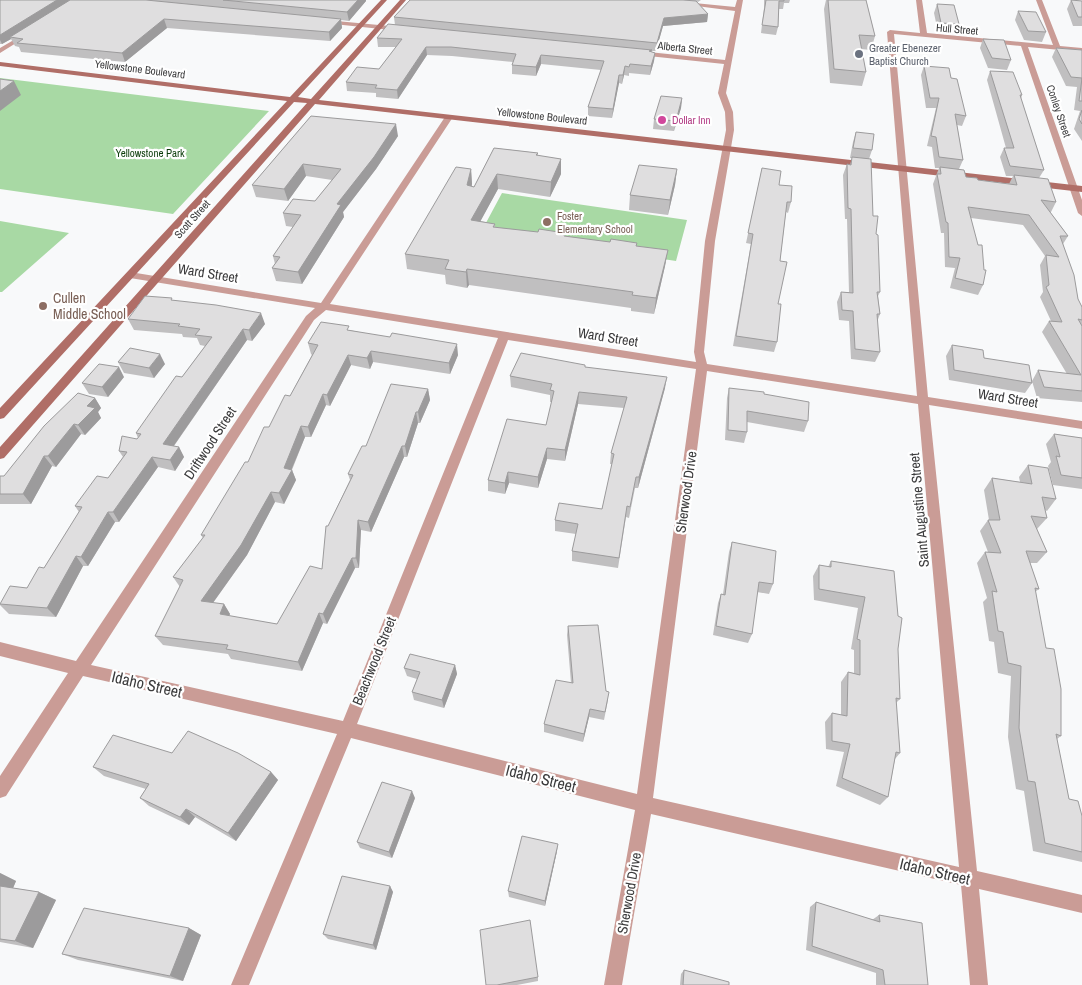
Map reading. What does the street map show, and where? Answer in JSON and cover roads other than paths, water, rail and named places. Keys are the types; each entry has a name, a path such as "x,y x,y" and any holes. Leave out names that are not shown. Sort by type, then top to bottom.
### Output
{"main road":[{"name":"Scott Street","path":"0,415 384,0"},
{"name":"Scott Street","path":"0,455 403,0"},
{"name":"Yellowstone Boulevard","path":"0,64 1082,189"},
{"path":"205,194 228,198"}],"street":[{"name":"Sherwood Drive","path":"613,985 644,804 702,366 699,352 710,241 727,148 730,120 722,93 740,0"},
{"path":"919,0 924,36"},
{"path":"1039,0 1057,48"},
{"path":"680,3 738,9"},
{"path":"321,22 406,30"},
{"name":"Hull Street","path":"890,32 1082,50"},
{"name":"Saint Augustine Street","path":"890,32 901,168 979,985"},
{"path":"0,51 29,33"},
{"name":"Conley Street","path":"1024,45 1082,214"},
{"name":"Alberta Street","path":"630,52 727,62"},
{"name":"Driftwood Street","path":"0,790 310,318 323,307 449,117"},
{"name":"Ward Street","path":"130,276 1082,425"},
{"name":"Beachwood Street","path":"240,985 347,729 504,336"},
{"name":"Idaho Street","path":"0,649 80,669 347,729 644,804 1082,904"}],"place":[{"name":"Greater Ebenezer Baptist Church","path":"859,54"},
{"name":"Dollar Inn","path":"662,120"},
{"name":"Foster Elementary School","path":"547,222"},
{"name":"Cullen Middle School","path":"43,306"}],"park label":[{"name":"Yellowstone Park","path":"150,153"}]}
